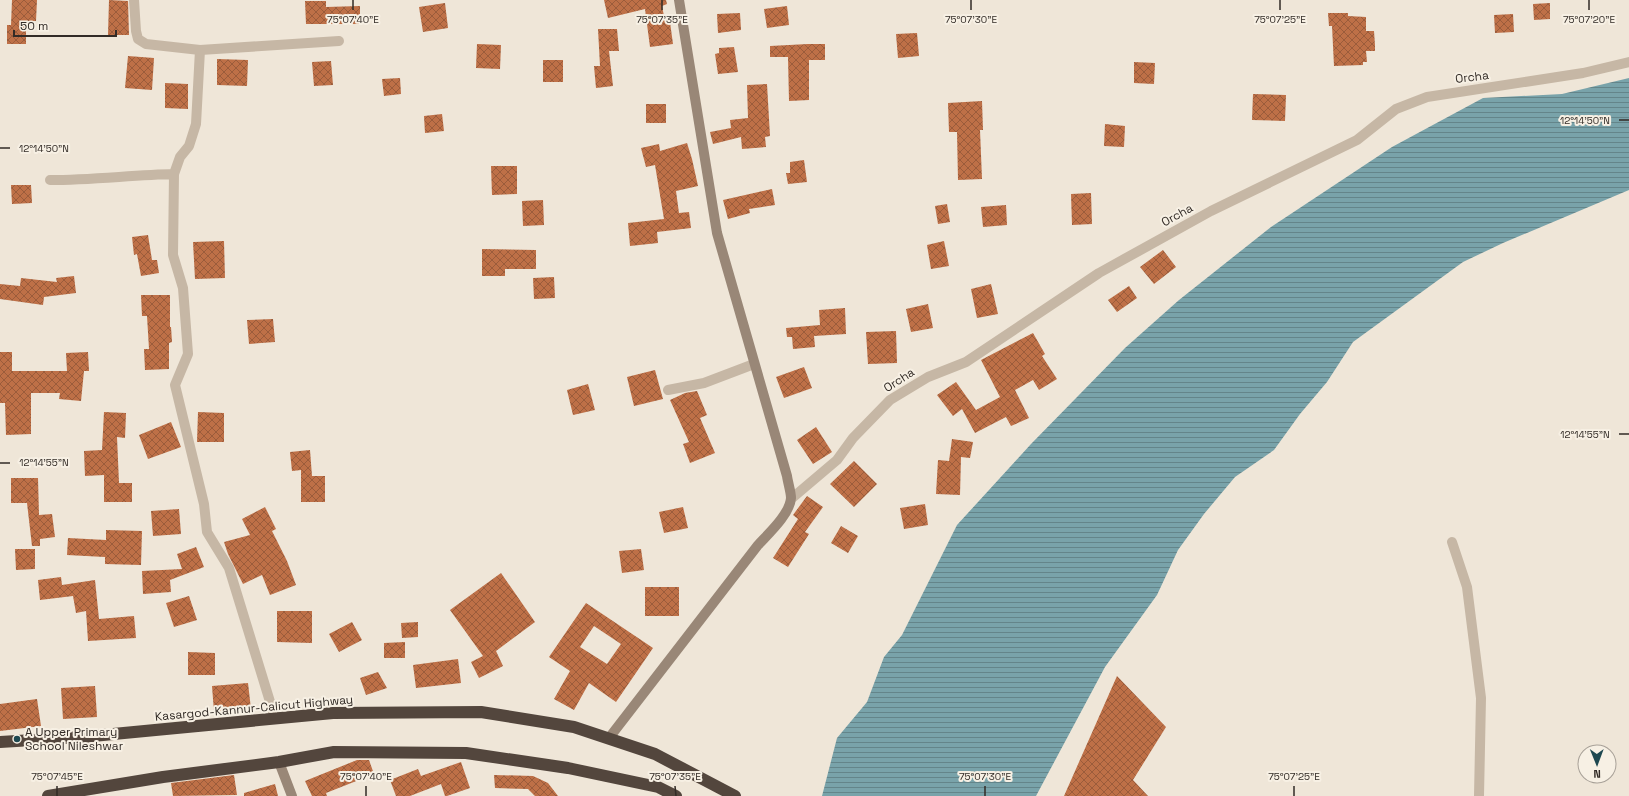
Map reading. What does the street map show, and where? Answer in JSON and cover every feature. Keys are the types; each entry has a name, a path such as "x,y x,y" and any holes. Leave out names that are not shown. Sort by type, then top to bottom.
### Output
{"highway":[{"name":"Kasargod-Kannur-Calicut Highway","path":"0,742 333,713 481,712 574,727 609,738 655,754 735,796"},
{"path":"48,796 163,777 279,762 334,752 466,753 568,768 658,787 676,796"}],"main road":[{"path":"609,738 758,545 780,521 786,512 791,499 787,476 716,233 678,0"},
{"path":"279,762 292,796"}],"street":[{"path":"134,0 138,39 146,44 200,50 339,41"},
{"path":"200,50 196,124 188,146 180,157 174,174 173,255 183,288 188,354 175,385 204,504 207,532 229,568 275,718"},
{"name":"Orcha","path":"791,499 837,460 853,438 890,400 928,377 966,362 1099,273 1211,211 1357,140 1396,109 1427,97 1583,73 1629,62"},
{"path":"50,180 76,180 134,175 174,174"},
{"path":"668,390 704,383 754,364"},
{"path":"1452,542 1467,587 1481,698 1480,796"}],"water":[{"path":"1629,78 1629,190 1503,243 1463,262 1353,342 1327,382 1300,414 1274,450 1235,477 1204,514 1178,550 1157,595 1105,667 1036,796 822,796 837,738 867,702 884,657 902,635 957,525 1031,444 1125,348 1179,300 1271,227 1392,147 1483,98 1562,94"}],"building":[{"path":"12,0 37,0 36,21 26,21 26,44 7,44 7,25 11,25"},
{"path":"109,0 128,1 129,35 108,35"},
{"path":"604,0 666,0 667,4 662,6 664,16 669,15 673,44 650,47 645,9 608,18"},
{"path":"305,1 326,1 326,7 360,6 360,24 306,24"},
{"path":"445,3 448,28 423,32 419,7"},
{"path":"1550,3 1550,19 1534,20 1533,4"},
{"path":"787,6 789,25 767,28 764,9"},
{"path":"740,13 741,30 718,33 717,14"},
{"path":"1328,13 1348,13 1348,16 1366,17 1366,31 1374,31 1375,51 1366,51 1367,62 1363,62 1363,65 1334,66 1332,26 1329,26"},
{"path":"1513,14 1514,32 1495,33 1494,15"},
{"path":"598,29 617,29 619,51 609,51 613,86 596,88 594,66 600,66"},
{"path":"917,33 919,56 898,58 896,34"},
{"path":"477,44 501,45 500,69 476,68"},
{"path":"825,44 825,60 809,60 809,100 789,101 788,57 770,57 770,46"},
{"path":"734,47 738,72 718,74 715,54 719,53 719,48"},
{"path":"128,56 154,58 152,90 125,88"},
{"path":"217,59 248,60 247,86 217,85"},
{"path":"543,60 563,60 563,82 543,82"},
{"path":"331,61 333,85 314,86 312,62"},
{"path":"1134,62 1155,63 1154,84 1134,83"},
{"path":"400,78 401,94 384,96 382,79"},
{"path":"165,83 188,84 188,109 165,108"},
{"path":"767,84 770,136 765,137 766,147 742,149 741,137 713,144 710,132 731,128 730,120 748,118 747,85"},
{"path":"1253,94 1286,95 1285,121 1252,120"},
{"path":"982,101 983,130 980,130 982,179 958,180 957,132 949,132 948,103"},
{"path":"646,104 666,104 666,123 646,123"},
{"path":"442,114 444,131 425,133 424,116"},
{"path":"1105,124 1125,126 1124,147 1104,146"},
{"path":"687,143 698,186 676,191 679,213 689,212 691,228 657,232 658,243 630,246 628,223 664,219 655,165 646,167 641,148 659,144 660,151"},
{"path":"804,160 807,182 788,184 786,173 790,173 790,162"},
{"path":"491,166 517,166 517,194 492,195"},
{"path":"11,185 31,185 32,203 12,204"},
{"path":"772,189 775,205 749,209 750,213 728,219 723,200"},
{"path":"1091,193 1092,224 1072,225 1071,194"},
{"path":"543,200 544,225 523,226 522,201"},
{"path":"947,204 950,222 938,224 935,206"},
{"path":"1006,205 1007,225 983,227 981,207"},
{"path":"148,235 152,260 157,260 159,273 141,276 137,254 134,255 132,237"},
{"path":"224,241 225,278 195,279 193,242"},
{"path":"944,241 949,266 931,269 927,245"},
{"path":"482,249 536,250 536,269 505,269 505,276 482,276"},
{"path":"1163,250 1176,267 1154,284 1140,267"},
{"path":"74,276 76,293 44,297 43,305 0,299 0,284 20,286 21,278 57,282 56,278"},
{"path":"554,277 555,298 534,299 533,278"},
{"path":"991,284 998,314 977,318 971,289"},
{"path":"1129,286 1137,298 1117,312 1108,300"},
{"path":"141,295 170,295 170,327 172,342 169,343 169,369 145,370 144,349 149,349 147,316 142,316"},
{"path":"928,304 933,328 911,332 906,309"},
{"path":"845,308 846,334 814,336 815,347 793,349 792,337 787,337 786,328 820,325 819,310"},
{"path":"273,319 275,342 249,344 247,320"},
{"path":"896,331 897,363 868,364 866,332"},
{"path":"1033,333 1045,354 1042,356 1057,379 1039,390 1033,380 1015,390 1029,418 1011,426 1006,417 975,433 962,409 953,416 937,395 956,382 976,410 1000,397 981,360"},
{"path":"0,352 12,352 12,371 67,371 66,353 88,352 89,371 84,371 81,401 59,399 60,393 31,393 31,434 6,435 5,403 0,403"},
{"path":"804,367 812,388 784,398 776,377"},
{"path":"655,370 663,399 634,406 627,377"},
{"path":"588,384 595,410 573,415 567,390"},
{"path":"697,391 707,415 700,418 715,453 690,463 683,444 689,442 670,400 685,393"},
{"path":"104,412 126,413 125,438 117,437 119,483 132,483 132,502 104,502 104,475 85,476 84,451 102,450"},
{"path":"198,412 224,413 224,442 197,442"},
{"path":"171,422 181,447 148,459 139,435"},
{"path":"816,427 832,452 813,464 797,440"},
{"path":"952,439 973,442 970,458 961,457 960,495 936,494 938,460 949,461"},
{"path":"310,450 312,476 325,476 325,502 301,502 301,470 292,471 290,452"},
{"path":"854,461 877,484 854,507 830,484"},
{"path":"11,478 38,478 39,515 52,514 55,537 40,539 40,546 32,546 27,503 11,503"},
{"path":"807,496 823,507 805,532 809,534 788,567 773,558 798,519 793,515"},
{"path":"925,504 928,525 904,529 900,508"},
{"path":"265,507 276,529 272,531 287,561 296,585 270,595 262,575 243,584 228,554 224,542 250,535 242,519"},
{"path":"683,507 688,528 664,533 659,512"},
{"path":"179,509 181,534 153,536 151,511"},
{"path":"841,526 858,536 848,553 831,543"},
{"path":"106,530 142,531 141,565 105,564 105,557 67,555 68,538 106,540"},
{"path":"196,547 204,567 170,580 171,592 143,594 142,571 182,569 177,554"},
{"path":"15,549 35,549 35,569 16,570"},
{"path":"641,549 644,570 622,573 619,551"},
{"path":"501,573 535,622 496,651 503,666 479,678 471,662 483,656 450,610"},
{"path":"61,577 62,585 95,580 99,619 134,616 136,638 88,641 86,611 76,613 73,596 40,600 38,580"},
{"path":"645,587 679,587 679,616 645,616"},
{"path":"189,596 197,620 174,627 166,603"},
{"path":"586,603 653,648 616,702 589,683 574,710 554,699 570,671 549,657","holes":["594,626 621,644 607,664 580,647"]},
{"path":"277,611 312,611 312,643 277,642"},
{"path":"352,622 362,640 339,652 329,634"},
{"path":"418,622 418,637 402,638 401,623"},
{"path":"405,642 405,658 384,658 384,643"},
{"path":"188,652 215,653 215,675 188,675"},
{"path":"458,659 461,683 416,688 413,665"},
{"path":"378,672 387,688 366,695 360,678"},
{"path":"1117,676 1166,727 1133,780 1148,796 1064,796"},
{"path":"248,683 251,709 214,712 212,686"},
{"path":"95,686 97,717 63,719 61,688"},
{"path":"37,699 41,726 0,731 0,704"},
{"path":"357,760 369,760 374,774 326,793 327,796 312,796 305,781"},
{"path":"461,762 470,788 445,796 441,784 410,796 396,796 390,780 418,769 421,776"},
{"path":"234,775 237,795 173,796 171,783"},
{"path":"494,775 533,776 548,783 558,796 535,796 528,789 495,788"},
{"path":"275,784 278,796 244,796 244,793"}],"place":[{"name":"A Upper Primary School Nileshwar","path":"17,739"}]}
